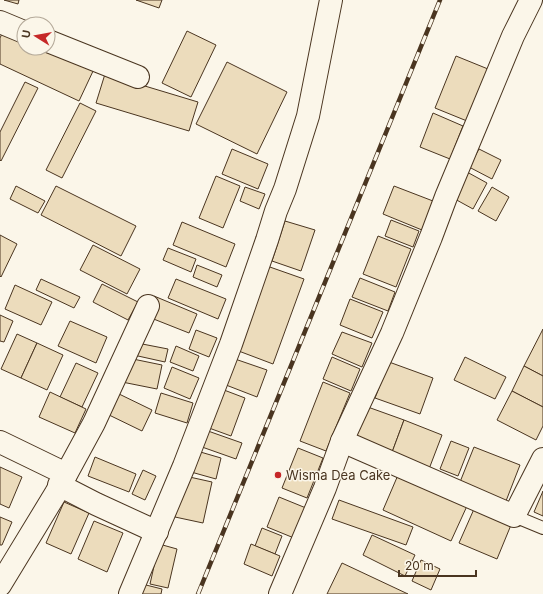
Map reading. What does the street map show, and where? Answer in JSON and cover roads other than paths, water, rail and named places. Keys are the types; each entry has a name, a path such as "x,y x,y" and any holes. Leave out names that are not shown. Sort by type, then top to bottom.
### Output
{"street":[{"path":"130,594 184,466 231,344 276,211 285,190 308,116 331,0"},
{"path":"280,594 325,488 342,441 392,333 446,197 513,36 531,0"},
{"path":"0,22 16,29"},
{"path":"56,44 138,77"},
{"path":"1,583 56,493 94,423 148,306"},
{"path":"342,441 514,516 543,459"},
{"path":"0,442 62,480 96,504 157,532"}],"lane":[{"path":"514,516 543,528"}],"railway":[{"path":"198,594 440,0"}],"place":[{"name":"Wisma Dea Cake","path":"278,475"}]}
